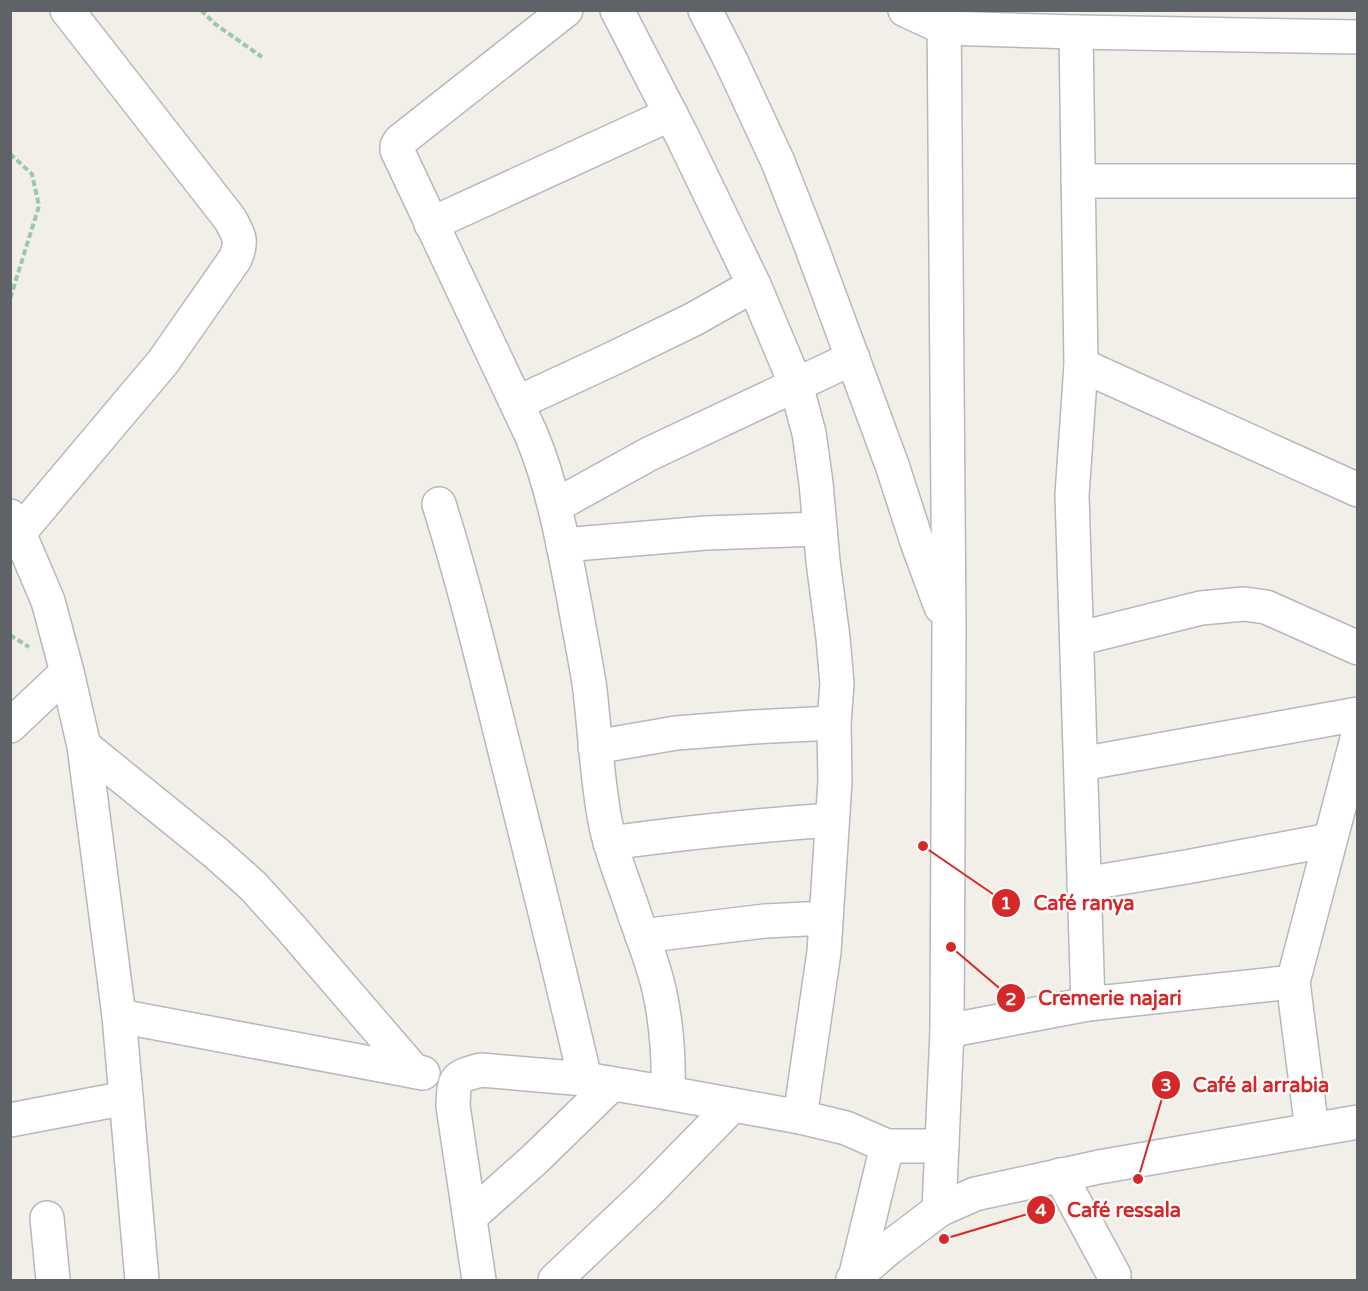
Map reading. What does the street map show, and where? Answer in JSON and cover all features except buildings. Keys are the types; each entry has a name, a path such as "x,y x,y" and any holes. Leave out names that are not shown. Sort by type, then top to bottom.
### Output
{"street":[{"path":"67,10 230,219 239,236 240,248 235,259 163,362 15,525 48,601 84,746 119,1016 142,1281"},
{"path":"566,10 400,141 397,150 538,449 555,506 590,689 605,821 616,866 660,991 669,1063 668,1093"},
{"path":"617,10 671,114 754,285 796,385 808,433 816,483 837,684 834,723 835,781 824,952 800,1117"},
{"path":"705,10 778,162 810,243 892,465 916,542 949,628"},
{"path":"905,10 944,19 1076,32 1267,23 1358,38"},
{"path":"939,1210 947,1031 949,628 944,19"},
{"path":"1076,32 1081,365 1072,495 1088,1004"},
{"path":"431,224 671,114"},
{"path":"1078,181 1358,181"},
{"path":"517,403 694,319 754,285"},
{"path":"555,506 649,454 853,358"},
{"path":"1081,365 1358,489"},
{"path":"439,504 460,575 562,979 599,1082"},
{"path":"563,545 706,533 820,529"},
{"path":"1077,639 1202,608 1244,604 1266,607 1358,648"},
{"path":"10,726 67,672"},
{"path":"1081,764 1358,714"},
{"path":"595,747 676,733 834,723"},
{"path":"1312,1130 1293,982 1358,735"},
{"path":"84,746 216,852 254,886 414,1071"},
{"path":"610,843 831,820"},
{"path":"1084,884 1330,840"},
{"path":"642,936 765,921 826,918"},
{"path":"947,1031 1088,1004 1293,982"},
{"path":"119,1016 457,1079"},
{"path":"479,1281 453,1106 454,1085 457,1079 465,1074 481,1070 599,1082 800,1117 846,1128 887,1146 942,1146"},
{"path":"470,1217 536,1158 599,1082"},
{"path":"10,1120 126,1098"},
{"path":"555,1281 647,1193 733,1105"},
{"path":"854,1279 889,1248 939,1210 975,1194 1099,1167 1358,1122"},
{"path":"854,1279 887,1146"},
{"path":"1060,1175 1118,1279"},
{"path":"47,1218 53,1281"}],"path":[{"path":"201,10 261,57"},
{"path":"10,154 32,174 39,206 10,299"}],"place":[{"name":"Café ranya","path":"923,846"},
{"name":"Cremerie najari","path":"951,947"},
{"name":"Café al arrabia","path":"1138,1179"},
{"name":"Café ressala","path":"944,1239"}]}
